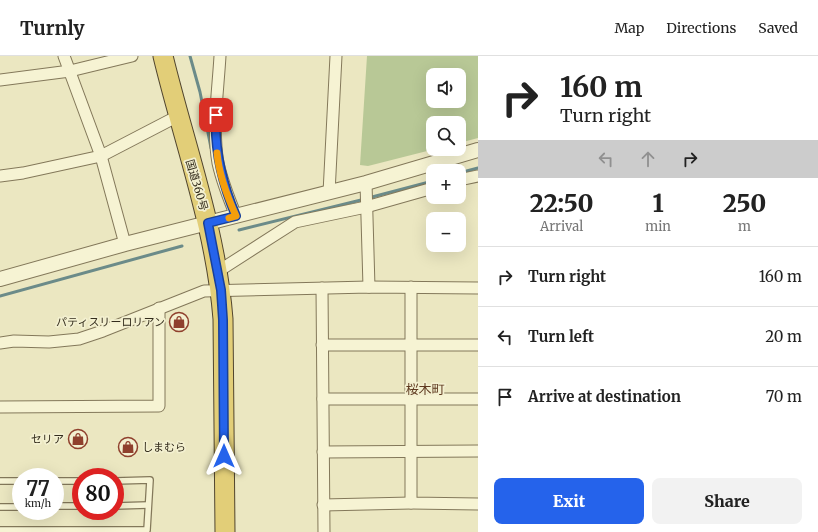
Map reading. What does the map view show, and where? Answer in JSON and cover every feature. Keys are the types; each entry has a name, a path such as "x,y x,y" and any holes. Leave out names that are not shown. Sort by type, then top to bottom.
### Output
{"highway":[{"name":"国道360号","path":"163,56 208,223 221,290 223,320 225,532"}],"street":[{"path":"64,56 101,156 125,244"},
{"path":"0,80 70,71 132,56"},
{"path":"220,56 216,130 218,163 228,198 236,216"},
{"path":"328,192 336,56"},
{"path":"0,176 23,173 101,156 178,116"},
{"path":"0,280 125,244 366,183 478,150"},
{"path":"466,179 478,176"},
{"path":"366,183 369,287"},
{"path":"217,272 295,222 366,207 426,190"},
{"path":"0,343 14,341 49,342 79,339 204,291 369,287 478,288"},
{"path":"411,287 411,503"},
{"path":"322,288 324,532"},
{"path":"0,407 159,406 159,308"},
{"path":"322,345 478,345"},
{"path":"323,399 478,399"},
{"path":"323,452 478,451"},
{"path":"323,505 411,503 478,504"}],"lane":[{"path":"0,530 147,530 150,480 124,481"},
{"path":"0,481 12,481"},
{"path":"124,506 148,505"},
{"path":"0,507 12,507"}],"green space":[{"path":"367,56 478,56 478,138 466,141 466,116 426,116 426,151 368,166 360,165"}],"waterway":[{"path":"190,56 200,92 211,148"},
{"path":"466,171 478,168"},
{"path":"372,197 426,183"},
{"path":"239,230 361,200"},
{"path":"0,296 182,246"}],"slow traffic":[{"path":"217,153 218,163 228,198 236,216 229,218"}],"place":[{"name":"パティスリーロリアン","path":"179,322"},
{"name":"セリア","path":"78,439"},
{"name":"しまむら","path":"128,447"}],"district":[{"name":"桜木町","path":"425,389"}],"route":[{"path":"216,115 218,163 228,198 236,216 208,223 221,290 223,320 224,456"}]}
